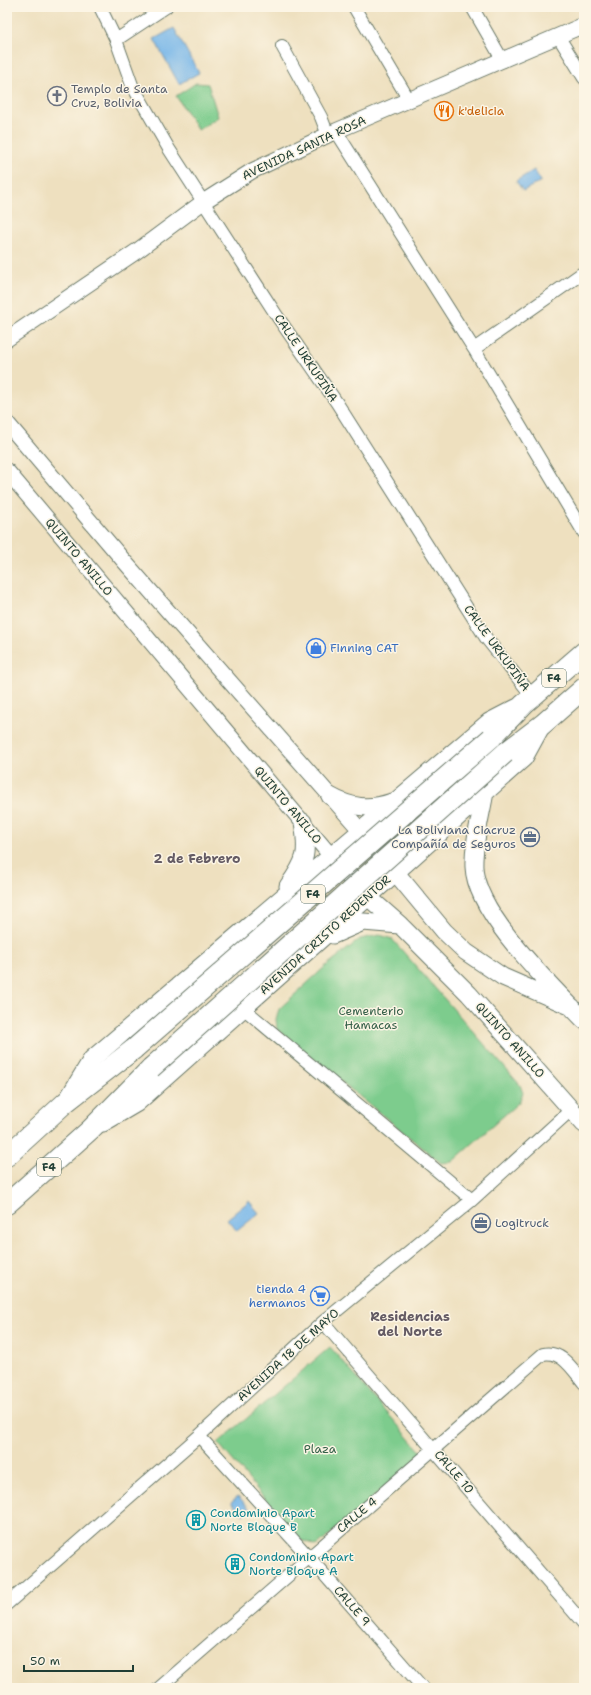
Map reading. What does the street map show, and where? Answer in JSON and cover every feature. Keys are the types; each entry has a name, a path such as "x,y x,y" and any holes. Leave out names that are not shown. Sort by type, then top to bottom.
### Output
{"highway":[{"name":"F4","path":"7,1156 66,1102 134,1050 491,738 528,701 584,652"},
{"name":"AVENIDA CRISTO REDENTOR","path":"7,1204 90,1130 151,1068 505,753 543,724 584,688"}],"main road":[{"path":"66,1102 92,1060 489,722 528,701"},
{"name":"AVENIDA CRISTO REDENTOR","path":"90,1130 137,1104 312,946 396,873 524,758 543,724"},
{"path":"486,792 475,852 474,867 476,884 486,905 504,931 542,976 584,1020"},
{"path":"330,796 344,804 356,807 373,807 398,800"},
{"path":"398,800 385,819 380,835 385,845 394,851 412,848 434,838"},
{"path":"273,906 291,882 305,856 307,849 303,822"},
{"path":"361,831 444,930 466,952 503,977 572,1007"},
{"name":"QUINTO ANILLO","path":"331,856 368,897 400,924 469,994 584,1124"},
{"path":"273,906 307,890 318,890 328,895 331,904 331,916 312,946"},
{"path":"312,946 363,922 400,924"}],"street":[{"name":"CALLE URKUPIÑA","path":"100,7 116,40 132,86 203,202 277,316 337,403 486,638 528,701"},
{"path":"116,40 166,7"},
{"path":"354,7 409,100"},
{"path":"472,7 504,61"},
{"name":"AVENIDA SANTA ROSA","path":"7,339 131,255 203,202 252,171 332,133 504,61 584,25"},
{"path":"558,36 584,78"},
{"path":"282,46 321,117 474,349 584,533"},
{"path":"474,349 584,272"},
{"path":"7,423 124,561 361,831"},
{"name":"QUINTO ANILLO","path":"7,471 331,856"},
{"path":"243,1008 472,1200"},
{"name":"AVENIDA 18 DE MAYO","path":"7,1604 199,1436 323,1322 472,1200 572,1109"},
{"name":"CALLE 10","path":"323,1322 435,1449 584,1624"},
{"name":"CALLE 4","path":"159,1688 308,1556 435,1449 543,1354 551,1352 559,1355 584,1383"},
{"name":"CALLE 9","path":"199,1436 308,1556 421,1687"}],"green space":[{"path":"196,83 208,84 218,117 198,130 176,96"},
{"name":"Cementerio Hamacas","path":"380,935 392,939 520,1085 523,1093 519,1102 452,1162 441,1163 277,1029 276,1019 279,1009 327,965 360,939"},
{"name":"Plaza","path":"330,1347 423,1454 317,1546 299,1539 218,1443"}],"water":[{"path":"174,28 199,73 179,84 154,39"},
{"path":"534,170 541,181 523,191 516,181"},
{"path":"249,1201 259,1213 237,1231 227,1219"},
{"path":"238,1496 250,1509 243,1515 231,1502"}],"place":[{"name":"Templo de Santa Cruz, Bolivia","path":"57,96"},
{"name":"k'delicia","path":"444,111"},
{"name":"Finning CAT","path":"316,648"},
{"name":"La Boliviana Ciacruz Compañía de Seguros","path":"530,837"},
{"name":"Logitruck","path":"481,1223"},
{"name":"tienda 4 hermanos","path":"320,1296"},
{"name":"Condominio Apart Norte Bloque B","path":"196,1520"},
{"name":"Condominio Apart Norte Bloque A","path":"235,1564"}],"district":[{"name":"2 de Febrero","path":"197,858"},
{"name":"Residencias del Norte","path":"410,1324"}]}
